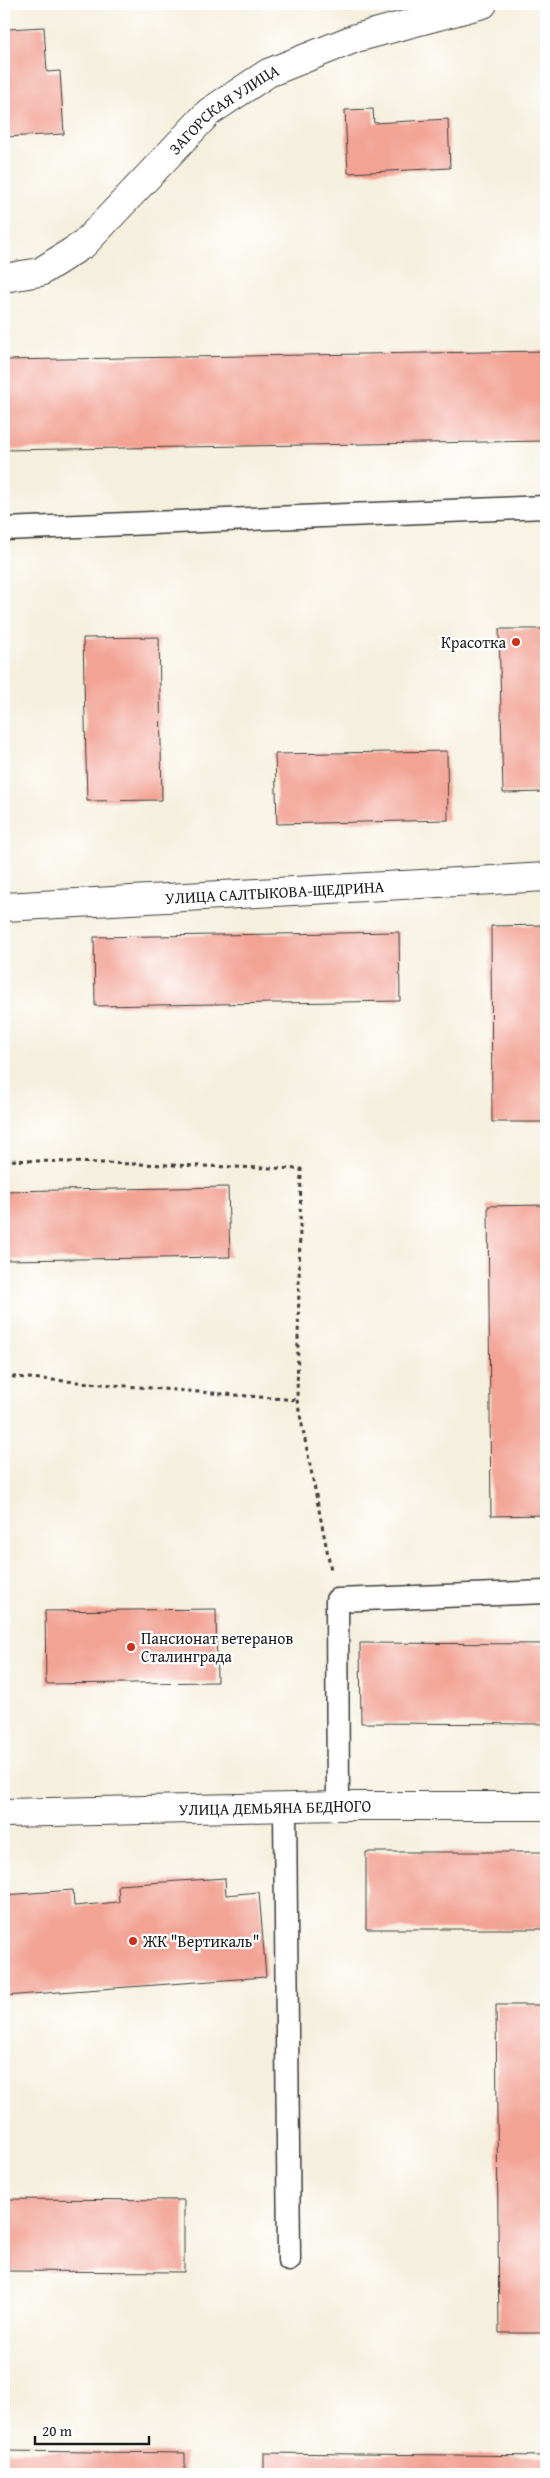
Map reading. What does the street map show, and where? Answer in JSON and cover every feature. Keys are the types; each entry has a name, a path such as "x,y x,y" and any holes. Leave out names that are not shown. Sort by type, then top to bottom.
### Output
{"street":[{"name":"ЗАГОРСКАЯ УЛИЦА","path":"4,278 40,272 84,244 209,112 268,73 356,38 483,4"},
{"name":"УЛИЦА САЛТЫКОВА-ЩЕДРИНА","path":"4,907 546,877"},
{"name":"УЛИЦА ДЕМЬЯНА БЕДНОГО","path":"4,1813 338,1806 546,1806"}],"lane":[{"path":"4,530 546,506"},
{"path":"338,1806 337,1600 546,1592"},
{"path":"285,1807 289,2260"}],"path":[{"path":"4,1160 301,1170 297,1400 337,1600"},
{"path":"4,1376 297,1400"}],"building":[{"path":"44,27 47,72 60,71 64,134 4,137 4,43 8,42 7,29"},
{"path":"373,109 374,123 448,119 450,168 348,173 345,110"},
{"path":"546,351 546,441 4,450 4,360"},
{"path":"499,629 546,629 546,792 503,793"},
{"path":"159,637 162,800 87,801 83,638"},
{"path":"447,751 448,820 277,824 275,754"},
{"path":"546,925 546,1122 492,1122 491,926"},
{"path":"399,932 400,1001 95,1006 94,937"},
{"path":"228,1187 230,1257 4,1260 4,1191"},
{"path":"546,1205 546,1515 491,1516 488,1206"},
{"name":"Пансионат ветеранов Сталинграда","path":"216,1609 217,1682 46,1684 45,1611"},
{"path":"360,1643 546,1644 546,1724 361,1723"},
{"path":"366,1852 546,1852 546,1929 366,1929"},
{"name":"ЖК \"Вертикаль\"","path":"225,1878 226,1895 259,1892 266,1977 4,1996 4,1895 73,1890 74,1906 119,1902 118,1885"},
{"path":"496,2005 546,2005 546,2333 499,2333"},
{"path":"4,2199 184,2200 184,2272 4,2271"},
{"path":"4,2451 185,2453 185,2474 4,2474"},
{"path":"264,2453 546,2456 546,2474 264,2474"}],"place":[{"name":"Красотка","path":"516,642"},
{"name":"Пансионат ветеранов Сталинграда","path":"131,1647"},
{"name":"ЖК \"Вертикаль\"","path":"133,1941"}]}
